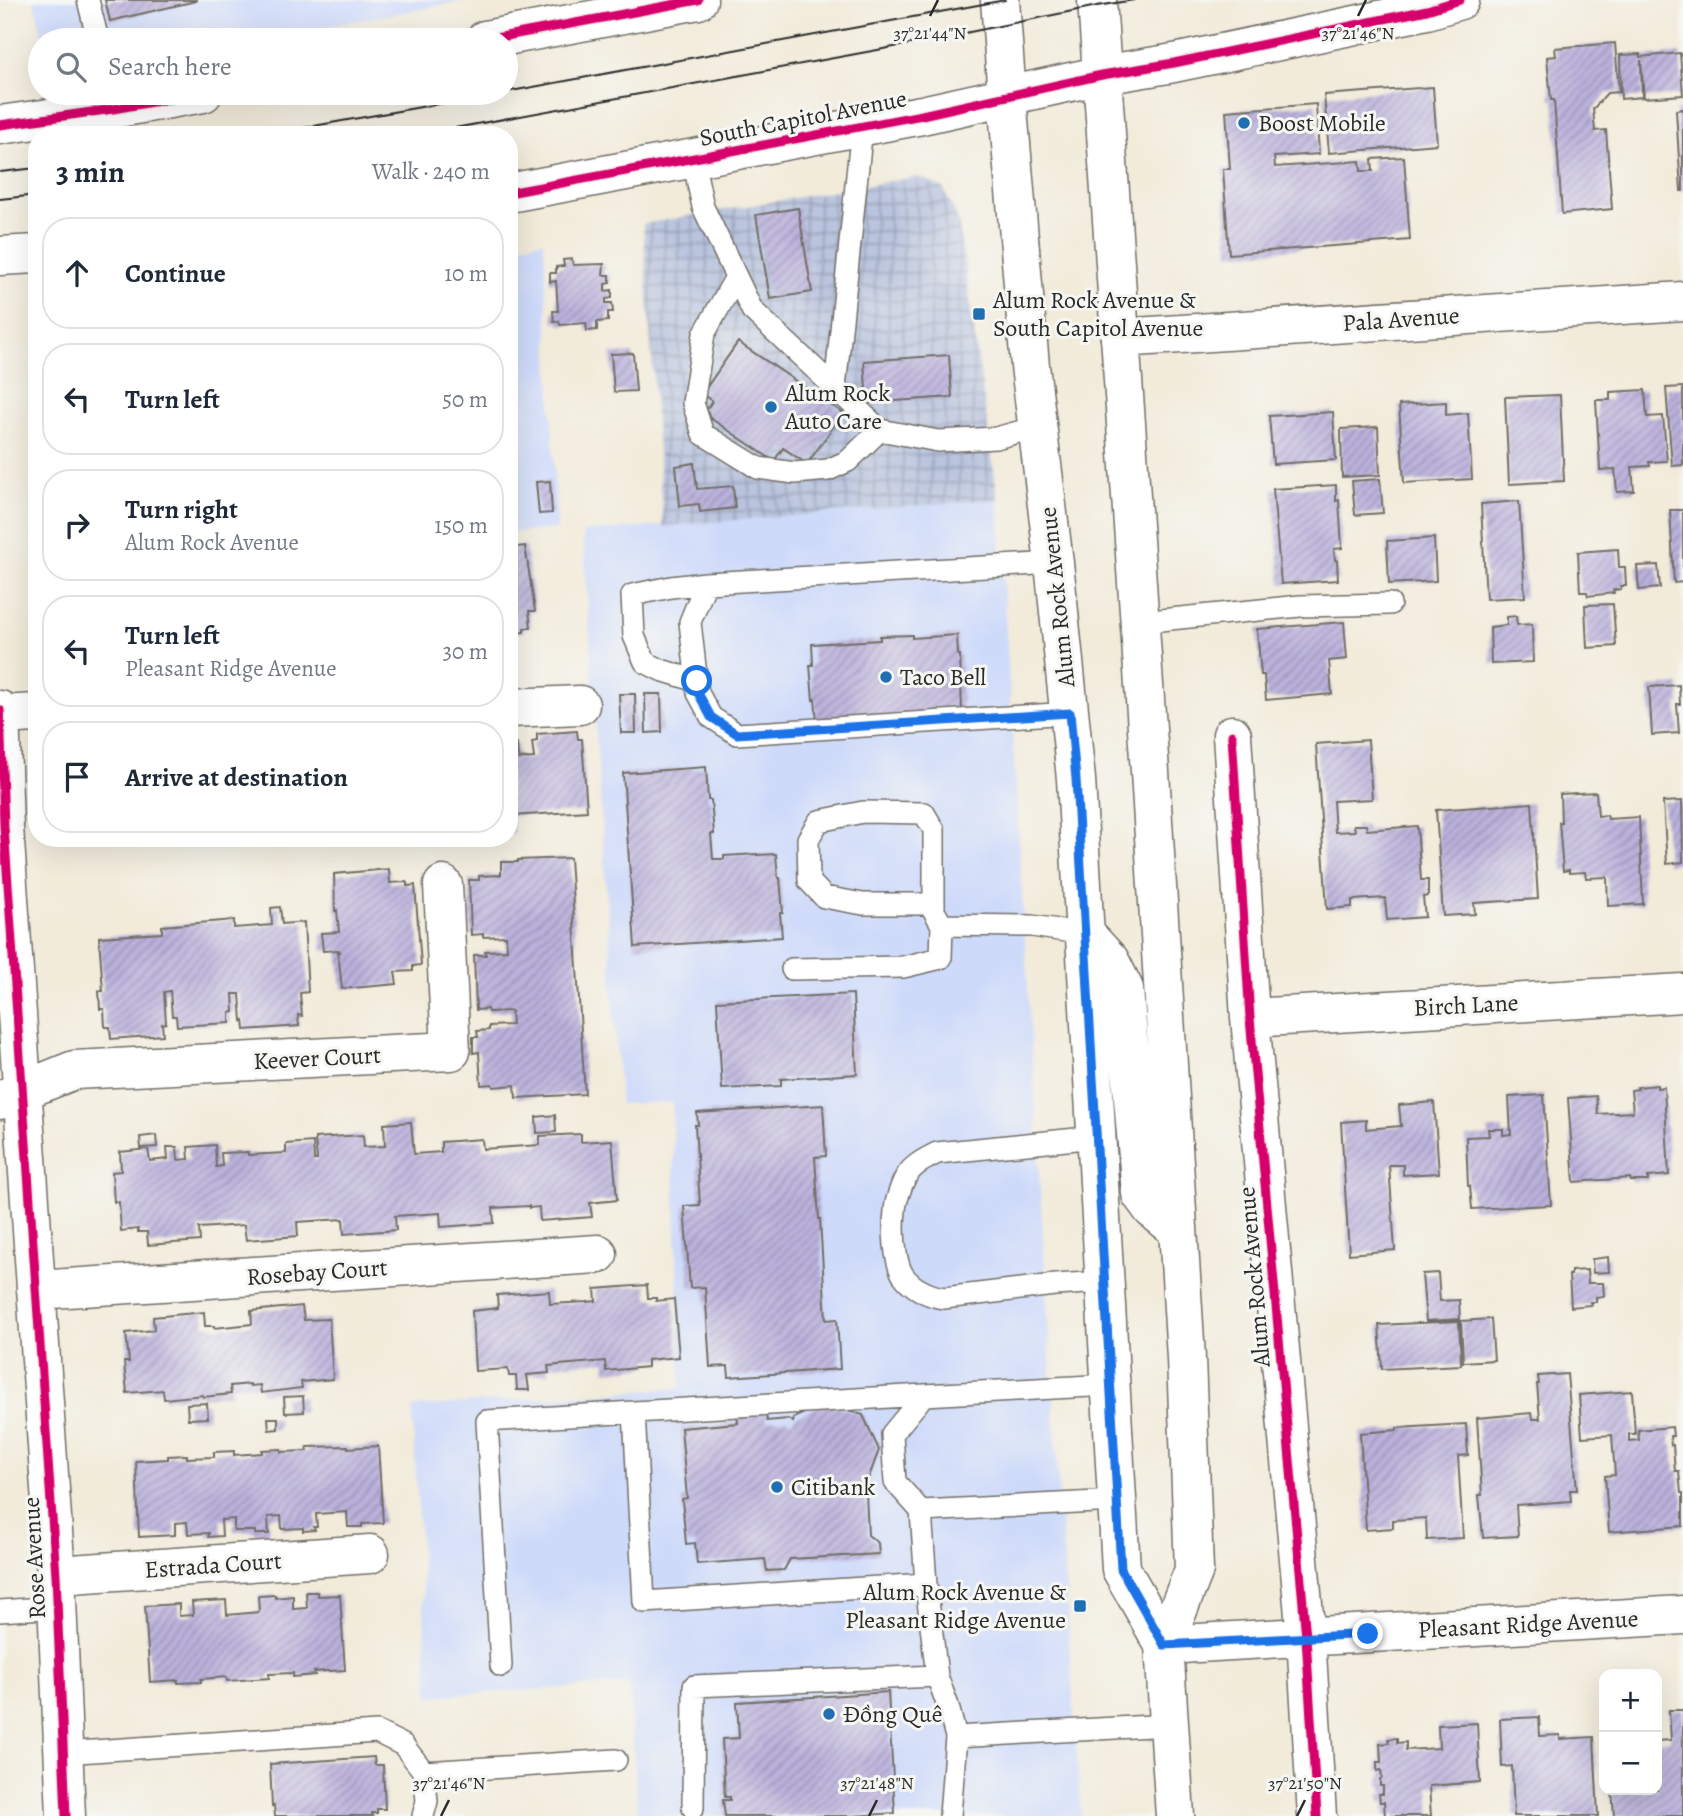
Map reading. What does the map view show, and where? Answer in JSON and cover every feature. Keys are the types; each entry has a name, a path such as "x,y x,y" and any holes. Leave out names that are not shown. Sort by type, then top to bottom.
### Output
{"main road":[{"path":"518,34 698,0"},
{"name":"Alum Rock Avenue","path":"1000,0 1030,366 1076,779 1121,1569 1164,1645"},
{"name":"Alum Rock Avenue","path":"1097,0 1150,772 1186,1358 1194,1570 1164,1645 1175,1816"},
{"name":"South Capitol Avenue","path":"518,191 862,127 1102,75 1174,63 1427,10 1460,0"},
{"path":"0,125 92,105"},
{"path":"0,256 28,254"},
{"name":"Pala Avenue","path":"1120,338 1683,301"},
{"path":"518,708 580,705"},
{"path":"0,713 28,713"},
{"name":"Rose Avenue","path":"0,713 11,1096 36,1290 56,1591 66,1816"},
{"name":"Alum Rock Avenue","path":"1232,735 1250,1018 1306,1637 1317,1816"},
{"name":"Keever Court","path":"11,1096 74,1070 451,1051 443,885"},
{"path":"1085,934 1110,961 1124,989 1140,1194 1152,1209 1178,1230"},
{"name":"Birch Lane","path":"1250,1018 1683,993"},
{"name":"Rosebay Court","path":"36,1290 598,1254"},
{"name":"Estrada Court","path":"56,1591 370,1554"},
{"name":"Pleasant Ridge Avenue","path":"1164,1645 1683,1615"}],"lane":[{"path":"89,0 95,28"},
{"path":"835,388 862,127"},
{"path":"693,159 703,207 751,310 880,430 938,441 996,438 1038,427"},
{"path":"736,277 704,334 693,403 703,434 758,468 795,473 828,470 848,461 880,430"},
{"path":"697,681 645,662 634,636 632,595 706,583 1054,563"},
{"path":"706,583 690,622 698,693 711,717 737,734 1070,713"},
{"path":"1140,622 1300,606 1390,604"},
{"path":"792,969 903,967 941,958 942,925 934,911 934,904 934,830 924,813 863,812 819,821 808,839 809,881 824,897 863,905 934,904"},
{"path":"942,925 1032,926 1085,934"},
{"path":"1096,1137 937,1153 918,1163 906,1175 895,1209 896,1254 902,1274 915,1287 932,1297 1104,1282"},
{"path":"501,1665 487,1421 1110,1385"},
{"path":"924,1395 892,1434 895,1482 921,1511 937,1676 956,1737 950,1816"},
{"path":"634,1412 644,1602 926,1584"},
{"path":"921,1511 1117,1501"},
{"path":"0,1611 56,1591"},
{"path":"693,1808 694,1686 937,1676"},
{"path":"956,1737 1169,1725"},
{"path":"63,1753 377,1732 403,1745 424,1772 427,1801 423,1816"},
{"path":"424,1772 616,1760"}],"shaded area":[{"path":"34,0 469,0 318,28 40,28"},
{"path":"920,177 943,188 958,219 998,499 663,526 643,224"},
{"path":"544,241 557,529 518,532 518,245"},
{"path":"998,499 1081,1816 638,1816 629,1684 429,1696 412,1407 681,1388 672,1102 620,1104 583,532"}],"building":[{"path":"105,0 196,0 196,1 110,21"},
{"path":"1615,43 1619,92 1607,93 1593,109 1595,131 1606,130 1612,209 1562,214 1554,100 1551,100 1547,57 1556,56 1555,48"},
{"path":"1680,53 1683,95 1644,98 1641,60 1642,97 1621,99 1620,55 1640,54 1640,57"},
{"path":"1433,87 1437,144 1329,153 1324,95"},
{"path":"1316,104 1319,154 1274,157 1275,167 1360,161 1361,171 1373,171 1372,159 1404,157 1410,240 1229,254 1223,169 1230,169 1226,111"},
{"path":"1683,109 1683,191 1681,191 1676,110"},
{"path":"798,208 812,292 770,299 756,215"},
{"path":"572,259 573,265 604,264 603,275 610,275 610,283 605,284 605,291 612,290 612,298 606,299 606,303 612,303 613,312 608,312 608,321 597,322 597,330 587,331 586,323 560,325 559,321 554,322 553,311 558,311 556,281 550,282 550,273 556,273 556,267 564,266 563,260"},
{"name":"Alum Rock Auto Care","path":"738,342 843,413 807,464 783,448 774,461 704,414 712,401 702,394"},
{"path":"633,353 636,391 614,392 611,354"},
{"path":"949,355 952,397 867,403 864,361"},
{"path":"1683,387 1683,465 1672,466 1666,388"},
{"path":"1645,390 1647,417 1663,416 1667,461 1632,467 1634,491 1617,492 1615,469 1600,470 1596,400 1610,400 1610,392"},
{"path":"1560,395 1564,481 1509,484 1505,397"},
{"path":"1446,402 1446,415 1468,413 1472,479 1404,483 1399,405"},
{"path":"1333,412 1336,460 1273,464 1269,416"},
{"path":"1378,427 1380,475 1342,477 1341,429"},
{"path":"694,463 697,489 733,486 735,508 700,512 699,504 680,506 676,466"},
{"path":"1380,479 1383,513 1355,515 1352,481"},
{"path":"550,481 552,513 539,514 536,482"},
{"path":"1336,485 1342,548 1334,549 1338,580 1281,584 1273,489"},
{"path":"1519,501 1525,597 1486,599 1481,504"},
{"path":"1670,510 1683,510 1683,582 1674,583"},
{"path":"1434,538 1436,581 1389,584 1387,541"},
{"path":"525,546 535,611 529,611 531,627 518,633 518,547"},
{"path":"1618,549 1619,567 1625,567 1626,586 1613,590 1614,593 1588,596 1587,592 1580,592 1578,552"},
{"path":"1658,565 1660,588 1639,590 1637,566"},
{"path":"1613,604 1616,646 1587,648 1585,605"},
{"path":"1516,616 1517,625 1532,624 1533,662 1491,664 1490,627 1507,625 1507,617"},
{"path":"1344,622 1347,659 1329,661 1332,694 1266,700 1257,629"},
{"name":"Taco Bell","path":"912,635 912,638 957,635 962,711 817,721 810,665 813,665 812,644 880,640 880,636"},
{"path":"1679,685 1679,733 1652,735 1649,687"},
{"path":"619,694 635,694 636,733 621,733"},
{"path":"645,694 661,694 662,732 646,733"},
{"path":"577,731 578,739 582,739 587,811 518,816 518,759 534,758 532,742 537,741 537,734"},
{"path":"1368,740 1372,799 1333,801 1335,832 1355,831 1354,825 1366,825 1367,830 1417,826 1421,880 1428,880 1428,896 1423,897 1425,917 1387,920 1385,898 1352,900 1352,907 1327,909 1316,744"},
{"path":"706,767 714,834 711,834 713,859 724,859 724,856 776,854 783,913 780,913 782,937 635,947 623,773"},
{"path":"1596,792 1598,816 1607,815 1608,819 1639,817 1643,904 1608,906 1607,877 1586,878 1585,872 1563,871 1560,794"},
{"path":"1682,801 1683,862 1667,864 1663,802"},
{"path":"1532,803 1538,899 1474,903 1475,914 1443,916 1436,810"},
{"path":"570,858 585,1094 516,1098 515,1085 481,1085 479,1052 473,1053 473,1037 478,1037 477,1031 489,1030 489,1026 512,1025 511,1011 476,1010 474,955 486,955 485,951 507,950 506,936 471,935 469,880 479,880 479,876 501,875 501,862"},
{"path":"389,869 390,883 407,882 407,886 415,885 421,965 413,966 413,971 395,972 397,984 342,989 340,952 323,951 321,933 339,932 337,910 335,911 334,874"},
{"path":"280,907 282,924 304,922 308,992 300,993 302,1016 298,1015 299,1026 245,1030 240,994 233,994 234,1012 230,1013 230,1023 177,1026 176,1016 172,1016 170,991 164,992 166,1023 162,1024 163,1035 111,1039 110,1027 105,1027 104,1009 100,1009 99,991 103,991 99,937 162,933 162,926 234,920 234,928 272,925 271,908"},
{"path":"853,994 857,1074 781,1079 781,1086 722,1089 717,1001"},
{"path":"1657,1085 1657,1088 1664,1087 1669,1175 1648,1177 1648,1181 1631,1181 1630,1178 1574,1182 1568,1098 1596,1096 1598,1114 1633,1112 1631,1090"},
{"path":"1544,1095 1551,1205 1472,1209 1466,1137 1489,1136 1488,1129 1503,1129 1503,1135 1511,1134 1509,1097"},
{"path":"1434,1102 1439,1173 1403,1175 1403,1165 1389,1165 1395,1250 1349,1254 1341,1122 1366,1120 1366,1129 1401,1126 1399,1105"},
{"path":"823,1105 826,1156 815,1157 826,1320 837,1319 840,1369 729,1377 728,1366 710,1367 705,1287 690,1288 684,1206 700,1205 695,1125 698,1125 697,1113"},
{"path":"555,1115 556,1132 537,1133 536,1117"},
{"path":"411,1122 414,1154 441,1152 441,1142 482,1139 483,1149 540,1145 540,1136 581,1134 581,1142 612,1140 617,1200 590,1203 592,1217 540,1221 539,1207 493,1208 494,1223 441,1227 440,1213 395,1216 396,1230 344,1234 343,1219 297,1222 298,1236 246,1240 244,1225 199,1228 200,1241 148,1245 147,1232 138,1232 138,1229 121,1231 119,1202 114,1202 112,1172 121,1171 120,1152 148,1149 150,1161 168,1159 167,1147 177,1147 178,1160 189,1159 188,1147 215,1145 216,1167 222,1166 221,1153 286,1153 286,1144 313,1142 314,1160 317,1160 315,1138 363,1135 364,1147 385,1146 384,1124"},
{"path":"156,1135 157,1147 141,1148 140,1137"},
{"path":"1608,1257 1609,1272 1593,1273 1592,1259"},
{"path":"1587,1270 1588,1283 1603,1283 1604,1296 1596,1297 1596,1302 1590,1302 1591,1305 1571,1307 1569,1275 1571,1271"},
{"path":"1438,1273 1440,1301 1459,1300 1460,1319 1426,1321 1422,1274"},
{"path":"647,1285 648,1298 656,1298 656,1301 674,1299 679,1357 647,1360 647,1367 606,1371 605,1361 548,1366 549,1373 527,1375 529,1390 517,1390 516,1376 509,1376 508,1369 475,1371 472,1311 498,1308 497,1295 549,1291 550,1304 587,1302 596,1301 595,1289"},
{"path":"302,1306 304,1320 329,1319 333,1379 301,1382 302,1388 261,1393 260,1385 230,1386 231,1394 203,1397 164,1399 163,1390 127,1393 124,1362 129,1362 126,1333 154,1330 153,1317 204,1312 205,1326 214,1328 252,1324 251,1311"},
{"path":"1491,1319 1494,1360 1463,1362 1461,1321"},
{"path":"1459,1321 1461,1365 1382,1369 1379,1325"},
{"path":"1567,1374 1577,1490 1570,1490 1571,1501 1516,1505 1518,1536 1483,1538 1477,1418 1531,1413 1532,1419 1540,1419 1538,1376"},
{"path":"1632,1391 1635,1434 1629,1434 1629,1441 1639,1440 1638,1430 1672,1427 1673,1436 1670,1436 1675,1471 1679,1471 1683,1493 1683,1526 1609,1532 1605,1476 1615,1475 1612,1435 1582,1437 1579,1395"},
{"path":"303,1396 304,1412 285,1413 284,1397"},
{"path":"207,1403 208,1418 188,1419 187,1404"},
{"name":"Citibank","path":"827,1403 863,1415 879,1450 866,1485 870,1488 866,1493 868,1535 878,1543 879,1554 790,1559 784,1570 767,1571 765,1559 697,1564 695,1543 686,1544 682,1499 687,1498 681,1428 738,1423 737,1414 766,1411 767,1421 788,1419 793,1422 793,1418"},
{"path":"268,1418 278,1418 278,1429 269,1430"},
{"path":"1466,1424 1468,1455 1458,1456 1463,1538 1427,1540 1426,1518 1393,1520 1393,1528 1366,1530 1360,1433"},
{"path":"378,1446 383,1523 348,1527 347,1512 316,1514 315,1530 282,1529 281,1516 268,1517 269,1534 234,1531 234,1519 221,1520 222,1536 208,1537 209,1533 188,1534 187,1522 175,1523 175,1535 139,1537 136,1461 187,1455 187,1458 214,1457 214,1452 234,1451 234,1455 262,1453 262,1450 308,1451 307,1447"},
{"path":"306,1592 317,1592 318,1596 340,1595 345,1670 314,1672 315,1675 293,1677 293,1673 227,1681 226,1677 201,1679 201,1682 150,1682 145,1606 179,1604 179,1616 193,1615 192,1602 226,1600 227,1615 259,1612 258,1596 293,1596 293,1609 307,1608"},
{"path":"888,1692 895,1813 853,1816 725,1816 723,1800 730,1800 730,1797 725,1797 722,1739 739,1738 737,1702"},
{"path":"1669,1710 1683,1710 1683,1816 1614,1816 1612,1795 1662,1795 1662,1741 1671,1740"},
{"path":"1539,1717 1540,1736 1560,1735 1560,1739 1594,1737 1598,1816 1514,1816 1512,1766 1502,1767 1500,1719"},
{"path":"1477,1723 1480,1782 1429,1786 1431,1816 1385,1816 1384,1802 1380,1802 1379,1794 1383,1794 1383,1786 1380,1786 1381,1770 1377,1771 1377,1762 1381,1762 1380,1744 1397,1738 1397,1743 1406,1742 1406,1750 1439,1748 1438,1725"},
{"path":"374,1757 375,1765 383,1765 385,1809 377,1809 377,1813 372,1813 373,1816 275,1816 270,1764"}],"tram line":[{"path":"518,90 1005,0"},
{"path":"466,126 1134,0"},
{"path":"314,126 432,105"},
{"path":"0,172 28,169"},
{"path":"0,199 28,196"}],"cycle path":[{"path":"518,34 698,0"},
{"path":"518,191 922,115 1102,75 1174,63 1427,10 1460,0"},
{"path":"0,125 136,105"},
{"path":"0,710 4,827 56,1575 66,1816"},
{"path":"1232,735 1250,1018 1306,1637 1317,1816"}],"place":[{"name":"Boost Mobile","path":"1244,123"},
{"name":"Alum Rock Avenue & South Capitol Avenue","path":"979,314"},
{"name":"Alum Rock Auto Care","path":"771,407"},
{"name":"Taco Bell","path":"886,677"},
{"name":"Citibank","path":"777,1487"},
{"name":"Alum Rock Avenue & Pleasant Ridge Avenue","path":"1080,1606"},
{"name":"Đồng Quê","path":"829,1714"}],"route":[{"path":"697,681 698,693 711,717 737,734 1070,713 1121,1569 1164,1645 1368,1634"}]}
